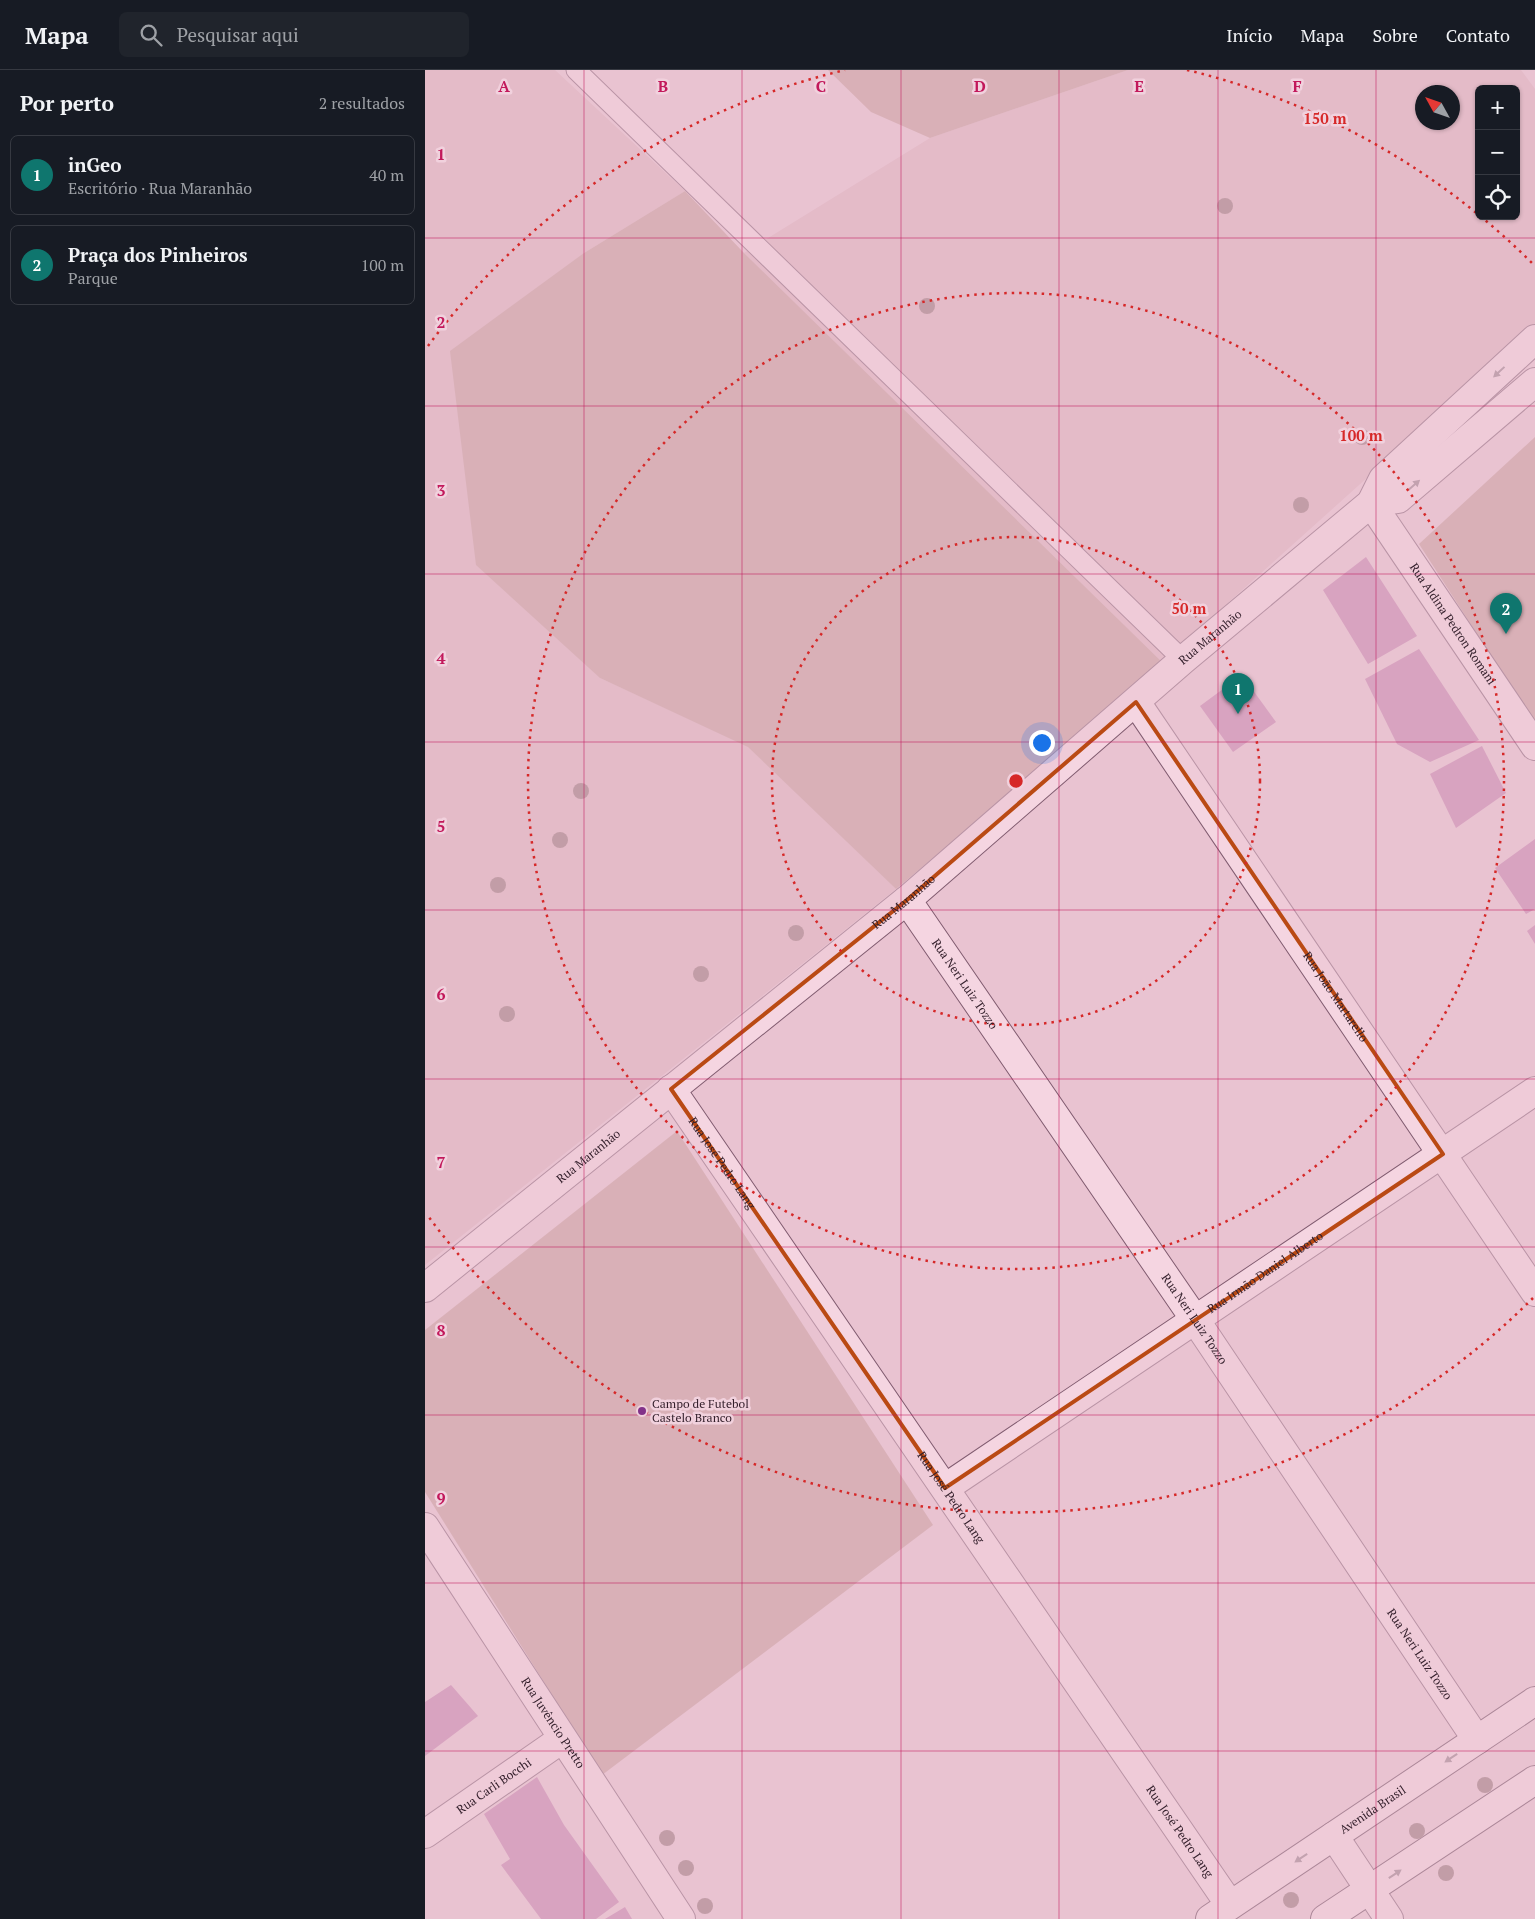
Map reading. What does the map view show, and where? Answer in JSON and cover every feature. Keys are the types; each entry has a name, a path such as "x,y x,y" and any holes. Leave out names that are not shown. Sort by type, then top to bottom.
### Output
{"street":[{"name":"Rua Maranhão","path":"425,1288 907,900 1183,660 1371,503 1383,479 1535,339"},
{"path":"1371,503 1399,499 1535,382"},
{"name":"Rua Aldina Pedron Romani","path":"1371,503 1535,746"},
{"name":"Rua João Martarello","path":"1135,702 1535,1292"},
{"name":"Rua Neri Luiz Tozzo","path":"907,900 1196,1321 1477,1740"},
{"name":"Rua José Pedro Lang","path":"671,1089 945,1488 1220,1912"},
{"name":"Rua Irmão Daniel Alberto","path":"945,1488 1196,1321 1535,1091"},
{"name":"Rua Juvêncio Pretto","path":"425,1527 681,1919"},
{"name":"Avenida Brasil","path":"1220,1912 1535,1701"},
{"name":"Rua Carli Bocchi","path":"425,1834 562,1739"},
{"path":"1325,1919 1535,1780"},
{"path":"1334,1836 1389,1919"}],"lane":[{"path":"575,70 1183,660"}],"highlighted area":[{"path":"1136,702 1443,1154 945,1488 671,1089 907,900"}],"shaded area":[{"path":"425,70 555,70 685,191 584,253 600,678 748,746 896,889 425,1265"},
{"path":"828,70 1128,70 930,138 871,112"},
{"path":"1128,70 1521,70 1535,89 1535,327 1162,662 744,253 930,138"},
{"path":"685,191 744,253 1162,662 1127,696 896,889 748,747 600,678 476,565 450,351 584,253"},
{"path":"1535,437 1535,724 1419,544"},
{"name":"Campo de Futebol Castelo Branco","path":"677,1131 933,1525 602,1775 425,1492 425,1330"}],"building":[{"path":"1366,557 1417,636 1368,664 1323,590"},
{"path":"1419,649 1479,740 1430,762 1397,744 1365,679"},
{"path":"1242,675 1276,722 1233,752 1200,706"},
{"path":"1482,746 1506,793 1456,828 1430,774"},
{"path":"1535,839 1535,909 1526,914 1495,868"},
{"path":"1535,925 1535,944 1527,931"},
{"path":"451,1685 478,1716 425,1756 425,1702"},
{"path":"537,1777 564,1825 619,1902 596,1919 541,1919 501,1865 510,1859 484,1814"},
{"path":"625,1907 632,1919 605,1919"}],"place":[{"name":"Praça dos Pinheiros","path":"1506,634"},
{"name":"inGeo","path":"1238,714"},
{"name":"Campo de Futebol Castelo Branco","path":"642,1411"}]}
